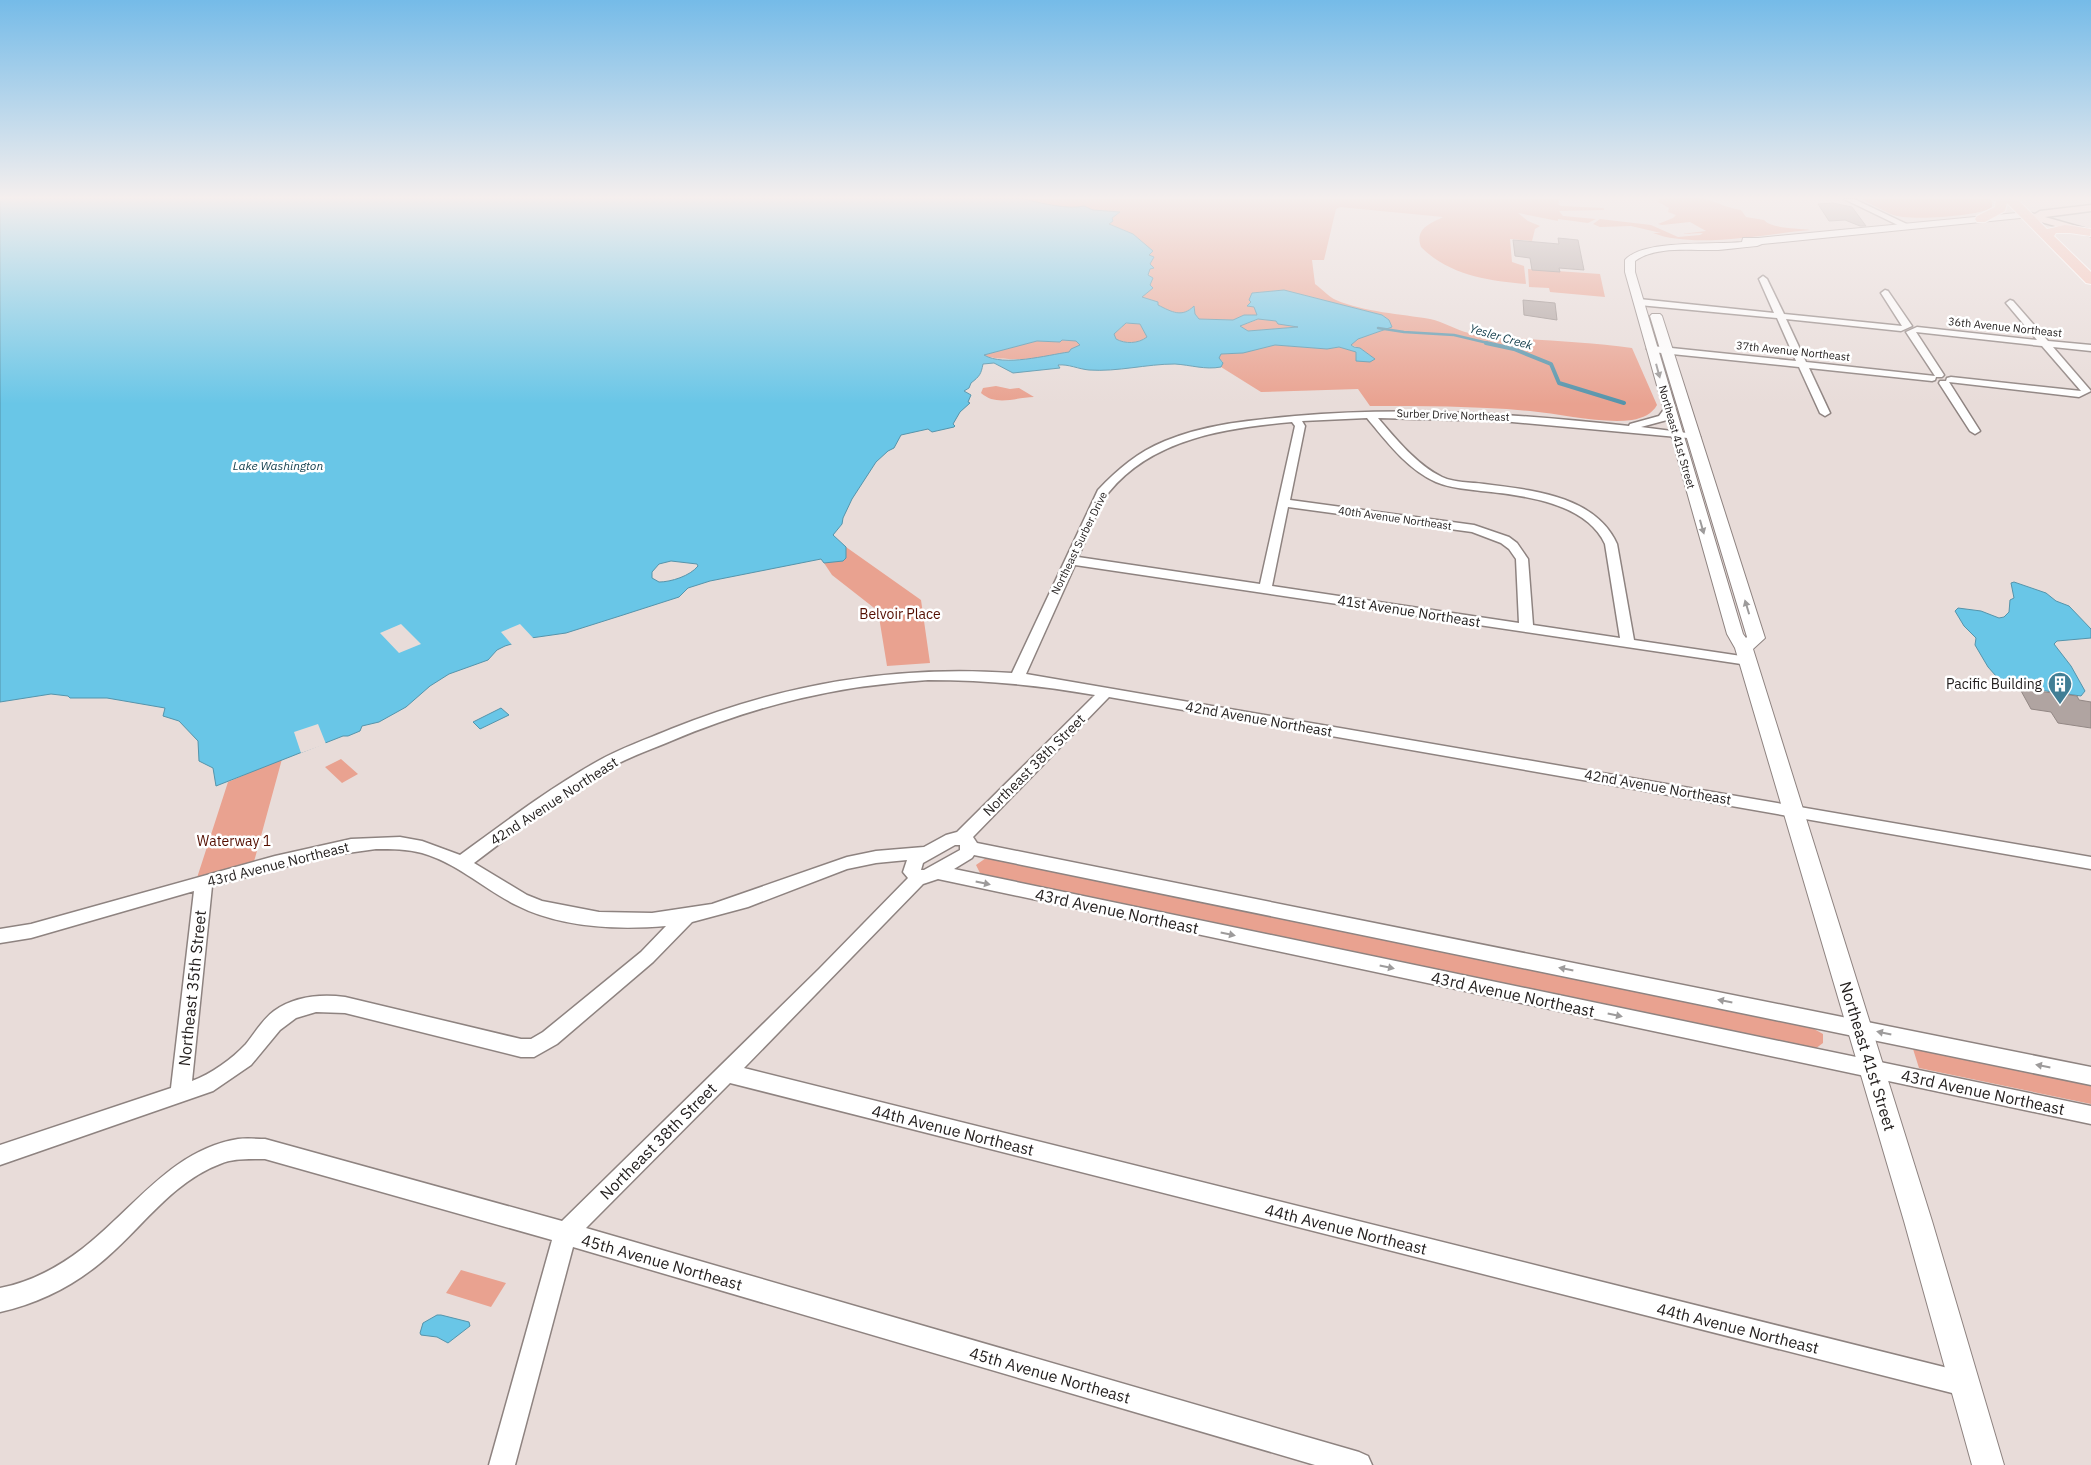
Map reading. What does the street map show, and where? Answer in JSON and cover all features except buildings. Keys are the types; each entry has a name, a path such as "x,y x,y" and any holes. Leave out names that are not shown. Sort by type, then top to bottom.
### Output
{"main road":[{"path":"2079,267 2091,280"}],"street":[{"name":"Northeast 41st Street","path":"1642,267 1652,349 1676,435 1734,634 1746,655 1860,1028 1988,1465"},
{"path":"1763,279 1825,413"},
{"path":"1885,293 1975,431"},
{"name":"Northeast 41st Street","path":"1646,303 1667,350 1756,638 1746,655"},
{"name":"36th Avenue Northeast","path":"1646,303 2091,348"},
{"path":"2010,303 2087,394"},
{"name":"37th Avenue Northeast","path":"1652,349 2087,394"},
{"name":"Surber Drive Northeast","path":"1610,427 1629,426 1655,421 1663,418 1669,410"},
{"path":"1369,414 1381,431 1425,471 1439,480 1546,498 1578,511 1600,526 1607,534 1611,544 1628,643"},
{"name":"Surber Drive Northeast","path":"1295,419 1369,414 1475,414 1695,437"},
{"path":"1265,589 1300,426 1295,419"},
{"name":"Northeast Surber Drive","path":"1017,678 1102,492 1121,471 1164,446 1202,433 1252,423 1295,419"},
{"name":"40th Avenue Northeast","path":"1284,503 1474,529 1505,540 1513,546 1522,558 1526,628"},
{"name":"41st Avenue Northeast","path":"1070,560 1628,643 1746,655"},
{"name":"42nd Avenue Northeast","path":"463,862 521,819 605,764 712,717 780,696 851,683 951,675 1017,678 1106,692 2091,863"},
{"name":"Northeast 38th Street","path":"565,1234 928,875 966,854 966,843 1106,692"},
{"name":"Northeast 38th Street","path":"928,875 912,872 916,859 952,839 966,843"},
{"name":"43rd Avenue Northeast","path":"0,936 30,931 204,882 344,846 388,842 421,846 463,862 523,901 548,909 620,921 686,917 741,903 806,876 850,862 891,855 926,853"},
{"path":"966,843 2091,1076"},
{"name":"43rd Avenue Northeast","path":"928,875 1872,1068 2091,1115"},
{"name":"Northeast 35th Street","path":"180,1095 204,882"},
{"path":"0,1155 206,1085 230,1071 249,1054 275,1022 312,1003 325,1002 344,1005 521,1048 534,1048 550,1038 646,957 686,917"},
{"name":"44th Avenue Northeast","path":"728,1073 1964,1384"},
{"name":"45th Avenue Northeast","path":"0,1300 28,1292 79,1265 100,1250 177,1177 210,1156 237,1148 265,1149 565,1234 1359,1465"},
{"path":"502,1465 565,1234"}],"green space":[{"path":"1149,267 1313,267 1315,284 1333,299 1370,310 1430,319 1469,333 1632,348 1657,405 1650,413 1640,418 1608,421 1490,408 1370,406 1358,389 1261,392 1221,367 1223,362 1219,358 1220,354 1243,353 1275,345 1327,349 1339,347 1356,352 1357,355 1375,359 1360,348 1351,345 1358,339 1392,327 1389,320 1382,315 1284,290 1252,293 1251,302 1258,315 1244,315 1233,320 1199,319 1195,314 1194,307 1182,314 1169,311 1141,297 1149,290"},
{"path":"1451,267 1524,267 1526,284 1483,278"},
{"path":"1528,269 1600,274 1605,297 1550,292 1549,288 1529,287"},
{"path":"1259,319 1298,327 1248,331 1240,326"},
{"path":"1122,324 1140,324 1147,337 1140,341 1131,342 1115,339 1114,334 1122,327"},
{"path":"1062,340 1076,341 1080,345 1070,352 1040,358 1001,359 984,355 1037,341 1060,342"},
{"path":"996,386 1010,389 1019,388 1034,397 994,400 981,393 983,388"},
{"name":"Belvoir Place","path":"846,547 921,600 930,663 887,666 878,611 832,575 824,563 846,558"},
{"name":"Waterway 1","path":"282,759 252,869 195,884 228,782"},
{"path":"341,759 358,774 342,783 325,767"},
{"path":"986,858 1807,1025 1823,1034 1823,1043 1815,1049 981,875 976,865"},
{"path":"1913,1049 2091,1085 2091,1104 1919,1068"},
{"path":"461,1270 506,1283 491,1307 446,1293"}],"water":[{"name":"Lake Washington","path":"0,267 1153,267 1150,269 1148,275 1153,278 1150,285 1153,288 1142,297 1158,302 1158,305 1177,313 1190,310 1194,306 1195,314 1199,319 1233,320 1244,315 1257,315 1254,307 1247,306 1251,302 1249,300 1252,293 1284,290 1382,315 1389,320 1392,327 1358,339 1351,345 1360,348 1375,359 1370,362 1356,361 1356,352 1339,347 1327,349 1275,345 1243,353 1221,354 1219,358 1223,363 1221,367 1215,368 1175,364 1100,370 1058,365 1060,368 1013,373 994,363 983,364 980,375 964,391 971,395 968,402 970,403 960,412 953,424 954,427 932,432 928,429 901,435 894,448 876,462 852,499 842,524 833,535 846,547 846,558 843,561 824,563 821,559 710,581 688,588 679,597 623,615 566,633 531,638 505,646 497,650 488,660 449,674 430,686 406,707 379,722 362,726 360,731 348,736 343,736 216,786 213,768 199,761 198,741 179,721 163,716 165,708 107,698 70,698 68,696 51,694 0,702","holes":["1258,319 1276,321 1278,324 1298,327 1248,331 1240,326","1126,323 1140,324 1147,337 1136,342 1116,339 1114,334","1062,340 1076,341 1080,345 1069,352 1026,359 1003,360 984,355 1037,341 1060,342","671,561 697,564 698,566 690,573 669,581 659,582 652,578 652,572 659,564"]},
{"path":"2014,582 2046,593 2056,601 2069,606 2091,629 2091,638 2057,641 2054,644 2071,666 2085,691 2081,696 2011,686 1996,676 1988,667 1975,645 1976,638 1964,626 1955,611 1958,608 1981,611 1999,618 2004,617 2009,612 2010,600 2014,598 2011,583"},
{"path":"501,708 509,715 480,729 473,722"},
{"path":"437,1315 469,1322 470,1326 448,1343 437,1337 421,1335 423,1323"}],"pier":[{"path":"401,624 421,644 399,653 380,633"},
{"path":"520,624 535,640 513,646 501,632"},
{"path":"318,724 326,744 301,753 294,732"}],"waterway":[{"name":"Yesler Creek","path":"1378,328 1404,332 1454,335 1492,344"},
{"name":"Yesler Creek","path":"1486,343 1514,349 1551,364 1559,383 1624,403"}],"place":[{"name":"Pacific Building","path":"2060,705"}]}
